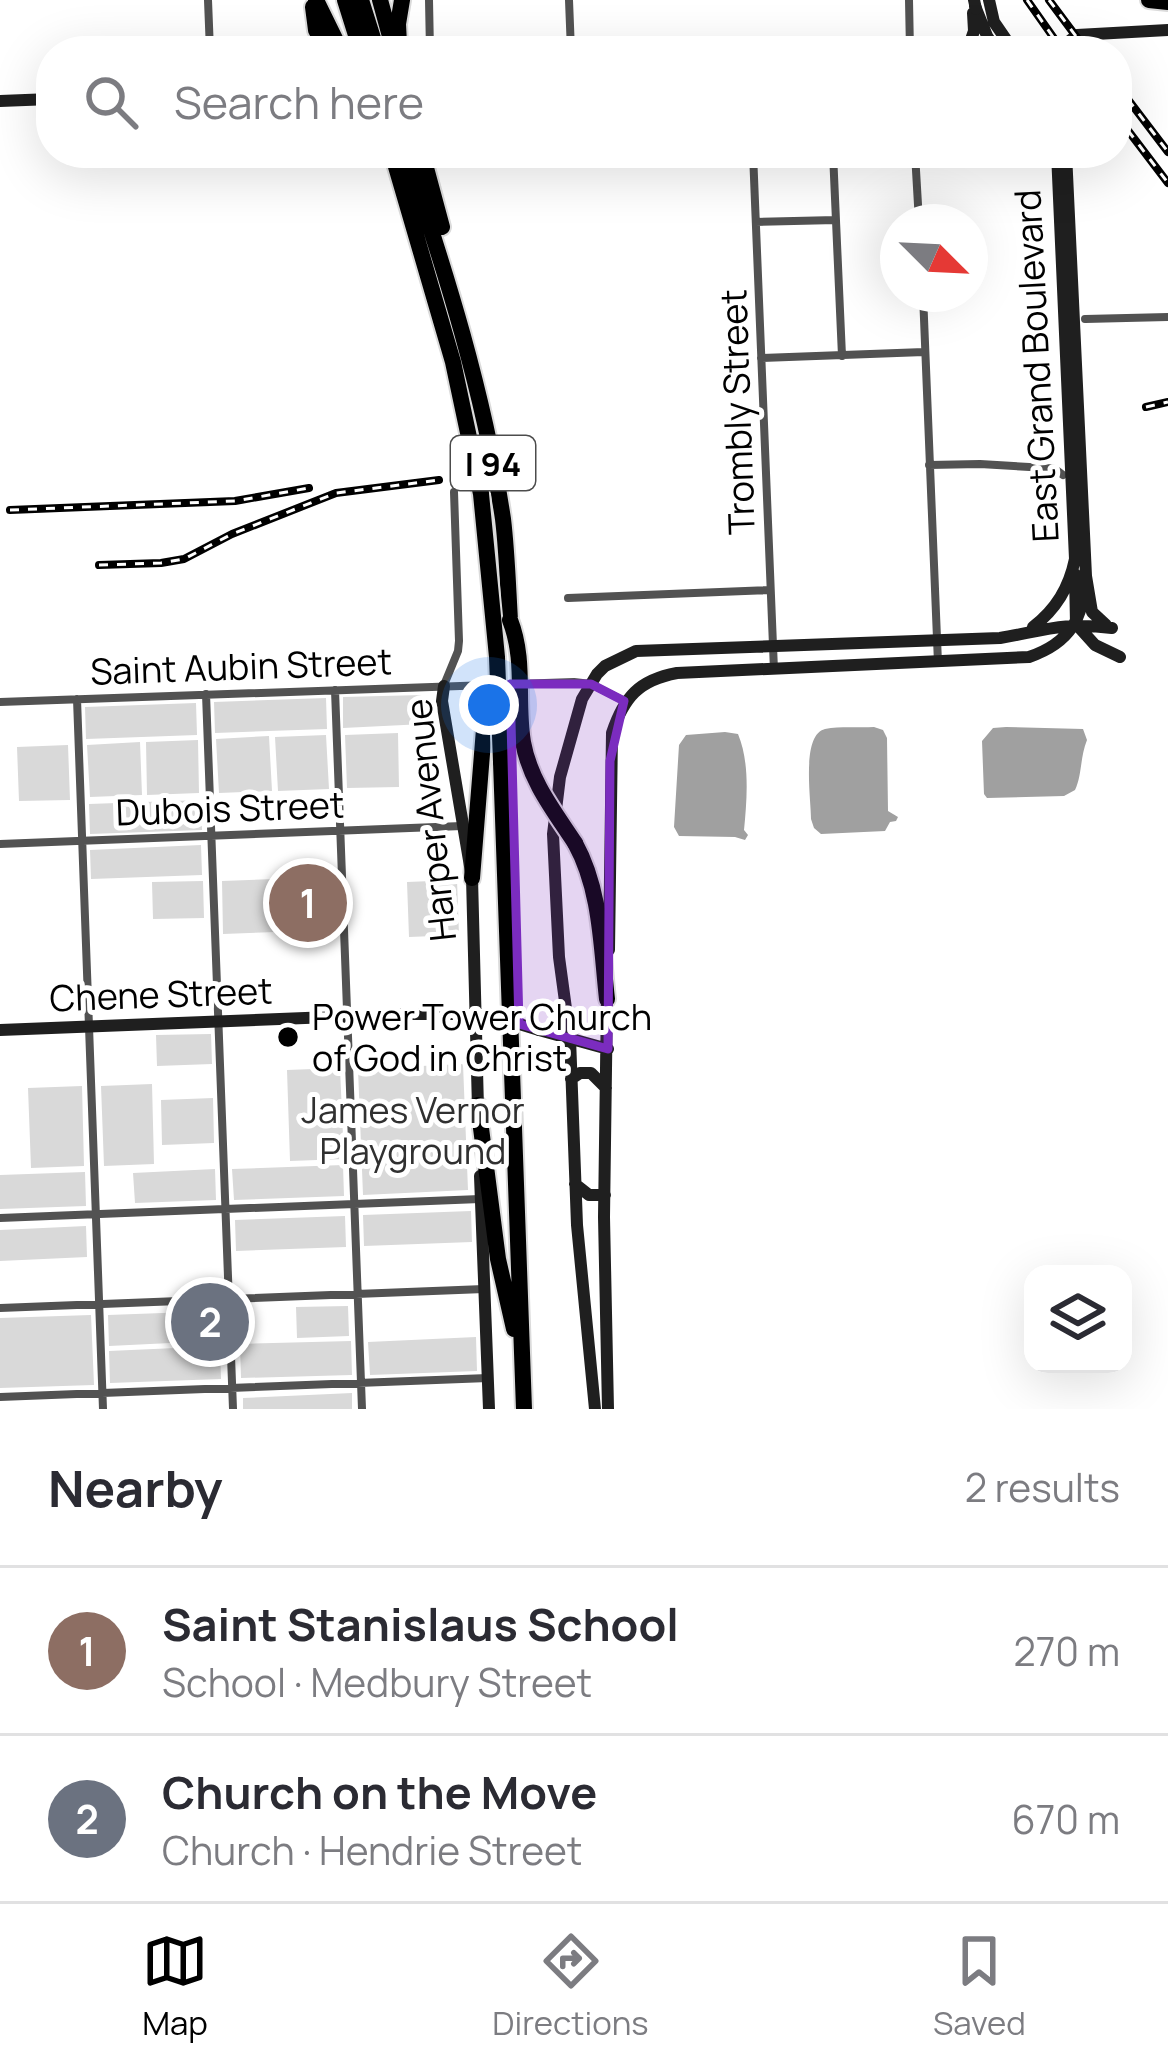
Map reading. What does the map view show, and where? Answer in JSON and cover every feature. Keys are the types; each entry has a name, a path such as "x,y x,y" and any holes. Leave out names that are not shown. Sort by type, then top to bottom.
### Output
{"highway":[{"path":"311,0 319,36"},
{"path":"311,0 333,36"},
{"path":"325,0 337,36"},
{"path":"344,0 356,36"},
{"path":"361,0 372,36"},
{"path":"380,0 393,36"},
{"path":"396,36 402,0"},
{"path":"1149,0 1168,2"},
{"path":"385,168 416,260 438,287"},
{"name":"I 94","path":"397,168 438,287 456,309 483,413 504,525 510,620 506,769 524,1409"},
{"name":"I 94","path":"410,168 481,494 506,769 535,1409"},
{"path":"426,168 447,249 438,287"},
{"path":"472,878 487,692 481,494"},
{"path":"510,620 519,644 527,757 540,790 587,864 607,999"},
{"path":"478,1106 498,1259 509,1317 522,1352"}],"main road":[{"path":"972,36 981,5"},
{"path":"981,5 987,36"},
{"path":"981,5 1003,36"},
{"path":"1076,36 1168,30"},
{"path":"0,101 36,100"},
{"name":"East Grand Boulevard","path":"1027,632 1054,607 1069,584 1075,560 1077,514 1059,168"},
{"name":"East Grand Boulevard","path":"1063,209 1065,168"},
{"name":"East Grand Boulevard","path":"1077,514 1086,576"},
{"path":"1075,560 1076,624 1095,645 1120,657"},
{"path":"608,1409 604,1195 610,761 612,733 624,701 661,676 1029,657 1047,650 1076,624 1086,576"},
{"path":"595,1409 579,1242 570,1038 559,957 553,834 560,777 582,699 605,665 636,651 988,638 1076,624 1112,628 1092,613 1086,576"},
{"path":"860,666 856,653 864,644"},
{"path":"716,649 722,658 716,672"},
{"name":"Harper Avenue","path":"444,686 442,701 472,878 483,1014 478,1106 489,1409"},
{"name":"Chene Street","path":"0,1030 483,1014 608,1049"},
{"path":"571,1078 587,1072 607,1089"},
{"path":"575,1184 590,1195 604,1195"},
{"path":"579,1242 589,1235 605,1244"}],"street":[{"path":"208,0 209,36"},
{"path":"429,0 430,36"},
{"path":"569,0 570,36"},
{"path":"909,0 910,36"},
{"path":"315,36 316,30"},
{"name":"Trombly Street","path":"754,168 774,670"},
{"path":"834,168 842,356"},
{"path":"916,168 918,204"},
{"path":"756,222 836,220"},
{"path":"923,312 938,663"},
{"path":"1085,320 1168,316"},
{"path":"761,358 923,352"},
{"path":"929,465 1047,468 1063,475"},
{"name":"Harper Avenue","path":"444,686 459,641 454,492"},
{"path":"568,598 771,590"},
{"name":"Saint Aubin Street","path":"0,702 574,682 591,684 624,701"},
{"path":"335,690 362,1409"},
{"path":"206,694 232,1409"},
{"path":"76,698 103,1409"},
{"name":"Dubois Street","path":"0,844 462,826"},
{"path":"0,1218 481,1199"},
{"path":"0,1308 484,1289"},
{"path":"0,1397 488,1378"}],"highlighted area":[{"path":"510,684 591,684 624,701 610,761 608,1049 519,1024"}],"green space":[{"path":"422,695 424,724 343,728 343,697"},
{"path":"326,698 327,729 215,733 214,702"},
{"path":"196,703 197,735 86,739 85,707"},
{"path":"398,733 399,787 347,788 345,735"},
{"path":"326,735 329,789 278,791 275,737"},
{"path":"269,736 272,791 219,793 216,739"},
{"path":"198,740 199,793 147,795 146,742"},
{"path":"140,742 142,795 90,797 87,745"},
{"path":"68,745 70,800 19,801 17,747"},
{"path":"201,800 202,830 90,834 89,804"},
{"path":"201,845 202,875 91,879 90,850"},
{"path":"274,879 276,932 223,934 222,881"},
{"path":"457,880 459,935 409,937 407,882"},
{"path":"203,881 204,918 153,919 152,882"},
{"path":"211,1034 212,1064 157,1066 156,1035"},
{"name":"James Vernor Playground","path":"463,1064 468,1190 363,1195 358,1069"},
{"path":"340,1068 344,1159 290,1161 287,1070"},
{"path":"152,1084 154,1164 104,1166 101,1086"},
{"path":"82,1086 84,1166 31,1168 28,1088"},
{"path":"213,1098 214,1143 162,1145 161,1100"},
{"path":"343,1165 344,1196 234,1200 232,1169"},
{"path":"215,1169 216,1200 135,1203 133,1173"},
{"path":"85,1172 86,1206 0,1209 0,1175"},
{"path":"471,1211 472,1242 364,1246 363,1215"},
{"path":"345,1216 346,1247 236,1251 235,1220"},
{"path":"86,1226 87,1257 0,1261 0,1230"},
{"path":"348,1306 349,1336 297,1338 296,1307"},
{"path":"190,1312 191,1342 109,1346 108,1315"},
{"path":"91,1315 94,1385 0,1388 0,1318"},
{"path":"476,1337 477,1371 370,1375 368,1342"},
{"path":"351,1341 352,1375 241,1378 240,1344"},
{"path":"220,1346 221,1379 110,1383 109,1351"},
{"path":"352,1393 352,1409 243,1409 243,1398"}],"shaded area":[{"path":"874,727 887,738 888,811 898,817 885,831 821,834 811,819 813,743 825,729"},
{"path":"993,728 1083,729 1087,740 1075,790 1064,796 987,798 982,741"},
{"path":"738,734 742,745 747,781 744,830 748,835 745,840 679,836 674,827 679,745 686,735"}],"railway":[{"path":"1027,0 1052,36"},
{"path":"1049,0 1076,36"},
{"path":"1132,105 1168,152"},
{"path":"1132,136 1168,183"},
{"path":"1146,407 1168,402"},
{"path":"99,565 184,559 232,534 336,493 439,480"},
{"path":"10,510 235,501 309,488"}],"place":[{"name":"Saint Stanislaus School","path":"308,903"},
{"name":"Power Tower Church of God in Christ","path":"288,1037"},
{"name":"Church on the Move","path":"210,1322"}]}
